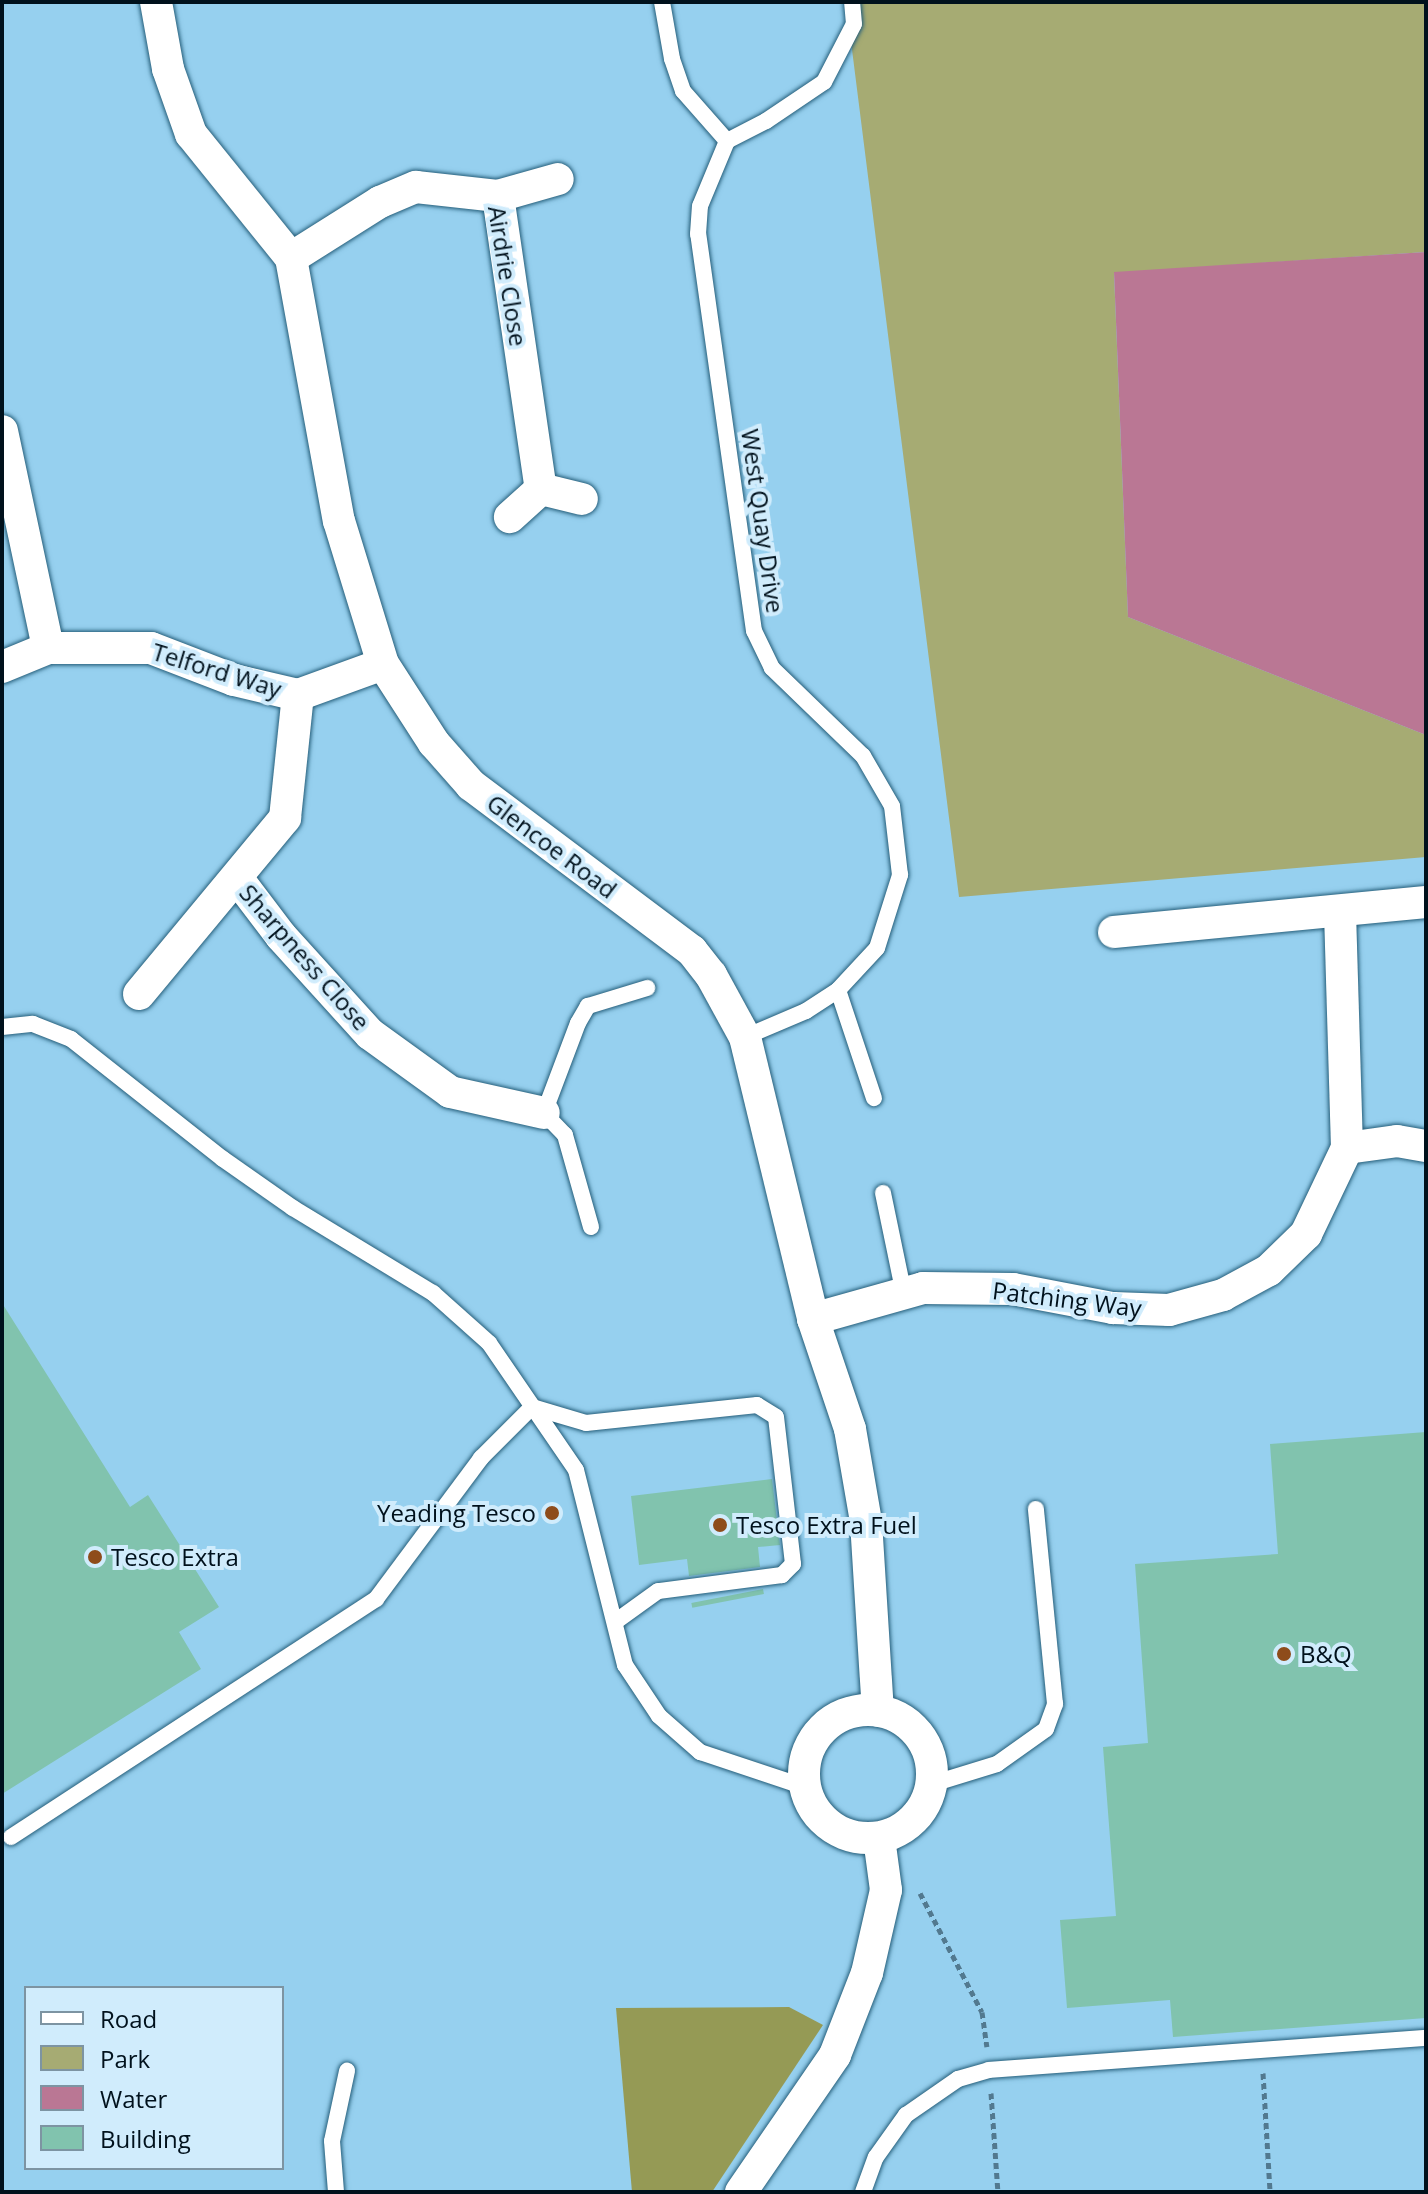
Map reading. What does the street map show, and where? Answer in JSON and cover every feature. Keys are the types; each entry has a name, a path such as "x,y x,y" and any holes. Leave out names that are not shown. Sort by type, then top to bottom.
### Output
{"street":[{"name":"Glencoe Road","path":"156,2 168,69 191,134 291,258 339,521 383,664 434,743 471,785 692,951 711,975 745,1037 813,1319 850,1429 866,1522 878,1711"},
{"path":"498,196 558,179"},
{"name":"Airdrie Close","path":"291,258 380,202 416,187 498,196 541,489"},
{"path":"2,431 48,648"},
{"path":"510,517 541,489 582,499"},
{"name":"Telford Way","path":"2,667 48,648 151,648 234,680 298,695 383,664"},
{"path":"139,994 285,818 298,695"},
{"name":"Sharpness Close","path":"237,878 281,936 370,1034 450,1092 544,1113"},
{"path":"1114,932 1426,902"},
{"name":"Patching Way","path":"813,1319 923,1288 1013,1289 1113,1308 1169,1310 1223,1295 1269,1270 1306,1234 1347,1148 1340,911"},
{"path":"1347,1148 1397,1141 1426,1146"},
{"path":"856,1711 878,1711 899,1718 917,1732 932,1761 932,1784 925,1805 911,1823 879,1838 857,1838 836,1830 819,1815 805,1787 805,1764 812,1743 826,1725 856,1711"},
{"path":"741,2192 835,2055 862,1987 886,1890 879,1838"}],"lane":[{"path":"662,2 672,59 683,91 727,141 766,121 824,82 854,24 852,2"},
{"name":"West Quay Drive","path":"727,141 700,206 698,234 754,631 772,668 863,756 892,806 900,875 877,948 838,990 806,1011 745,1037"},
{"path":"591,1227 565,1135 544,1113 588,1006 647,988"},
{"path":"838,990 874,1098"},
{"path":"2,1027 33,1024 71,1039 223,1159 293,1208 433,1293 489,1343 576,1470 625,1665 659,1716 700,1752 805,1787"},
{"path":"883,1193 904,1294"},
{"path":"532,1407 586,1423 757,1405 776,1417 793,1564 782,1575 658,1591 615,1622"},
{"path":"11,1837 376,1599 481,1458 532,1407"},
{"path":"932,1784 997,1764 1046,1729 1055,1704 1036,1509"},
{"path":"863,2192 876,2157 906,2115 958,2079 989,2070 1426,2038"},
{"path":"336,2192 332,2141 347,2071"}],"path":[{"path":"920,1893 982,2012 998,2192"},
{"path":"1262,2050 1270,2192"}],"green space":[{"path":"846,2 1426,2 1426,252 1114,273 1128,617 1426,735 1426,857 959,897"},
{"path":"789,2007 823,2025 712,2192 632,2192 616,2008"}],"water":[{"path":"1426,252 1426,735 1128,617 1114,272"}],"building":[{"name":"Tesco Extra","path":"2,1303 130,1507 148,1495 219,1607 179,1632 201,1669 2,1794"},
{"name":"B&Q","path":"1426,1432 1426,2018 1173,2037 1170,2000 1067,2008 1060,1920 1116,1916 1103,1747 1148,1743 1135,1564 1278,1554 1270,1444"},
{"path":"772,1479 780,1545 758,1547 760,1567 689,1576 687,1559 639,1565 631,1496"},
{"path":"763,1589 764,1594 692,1608 691,1603"}],"place":[{"name":"Yeading Tesco","path":"552,1513"},
{"name":"Tesco Extra Fuel","path":"720,1525"},
{"name":"Tesco Extra","path":"95,1557"},
{"name":"B&Q","path":"1284,1654"}]}
